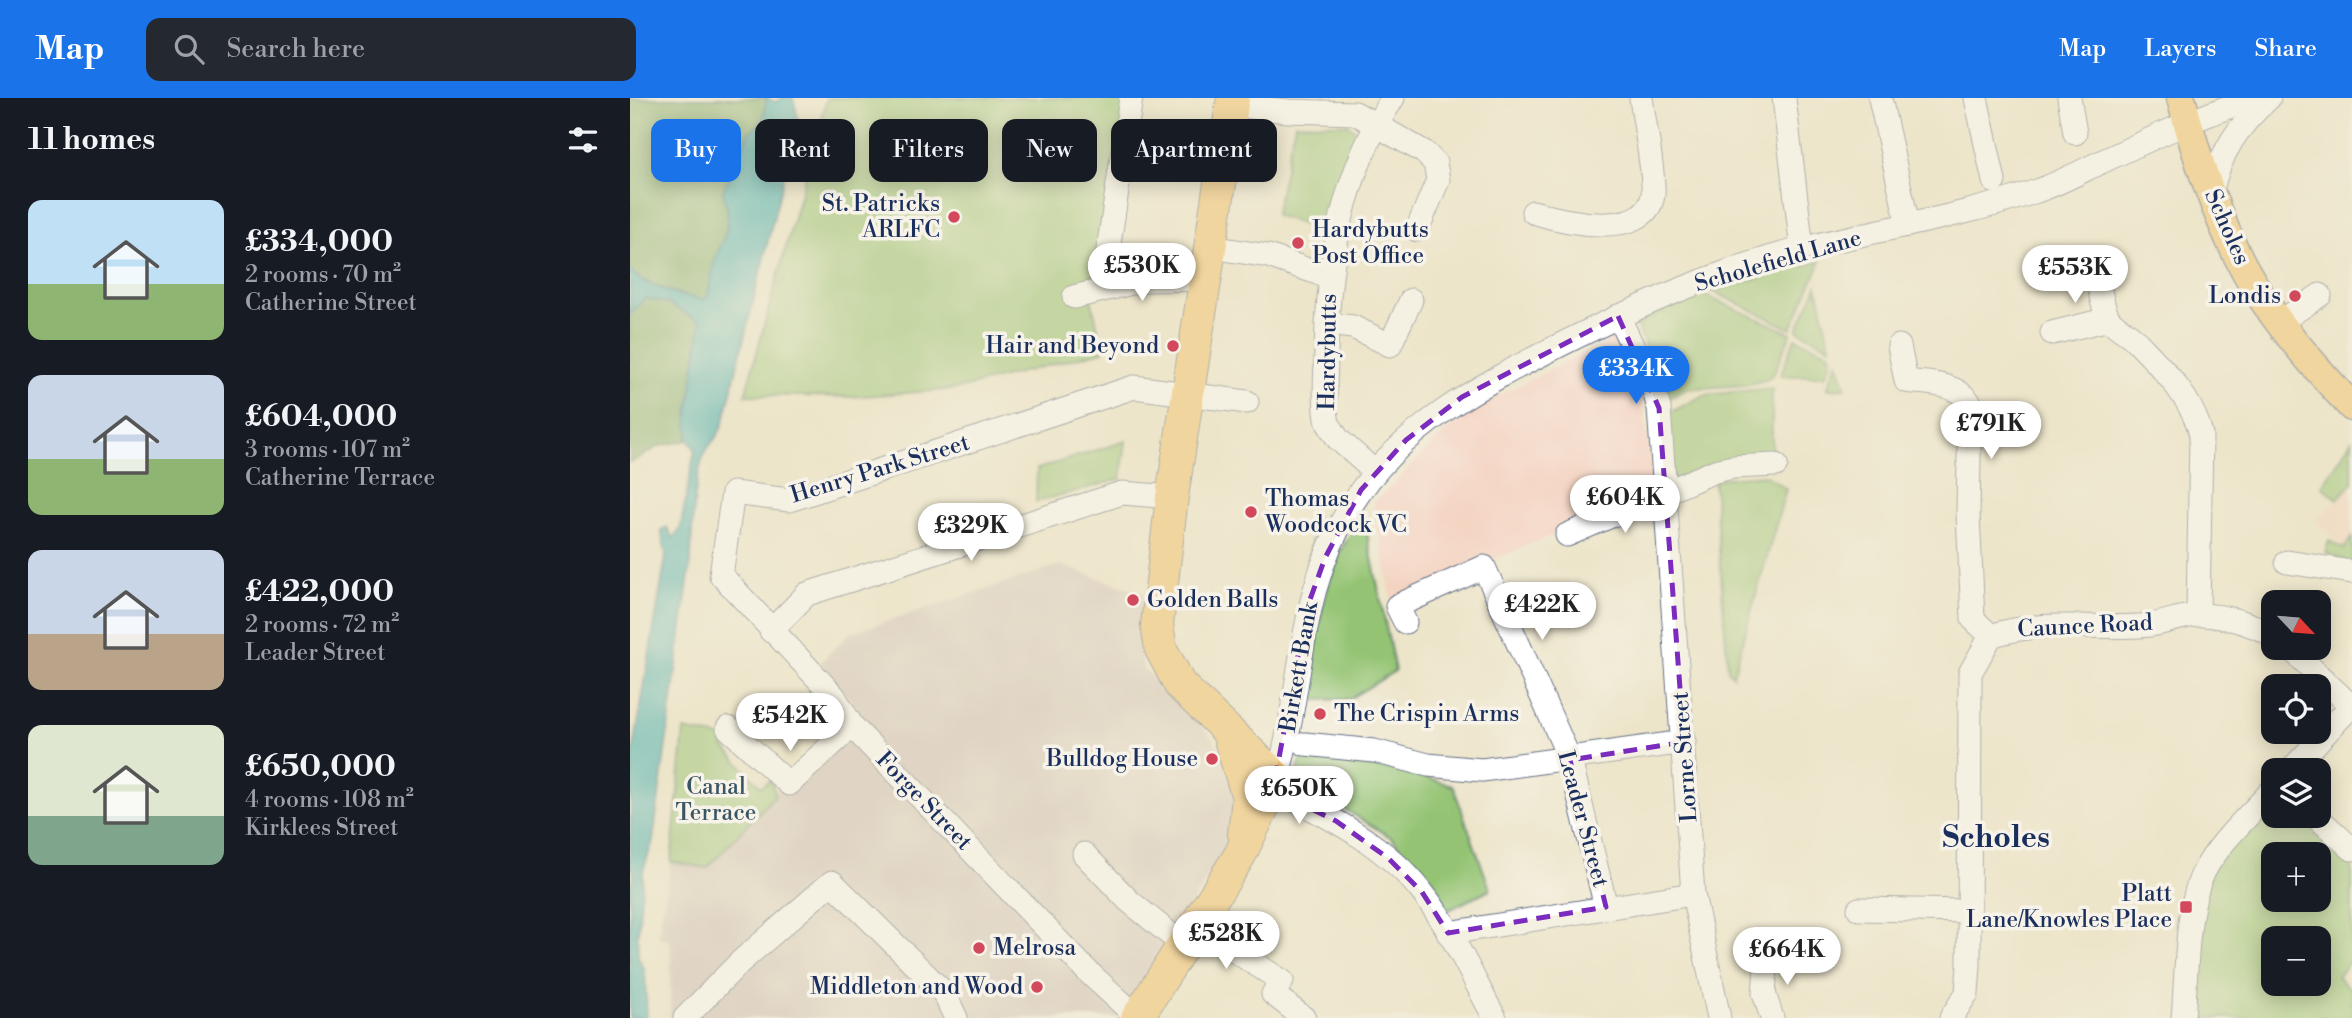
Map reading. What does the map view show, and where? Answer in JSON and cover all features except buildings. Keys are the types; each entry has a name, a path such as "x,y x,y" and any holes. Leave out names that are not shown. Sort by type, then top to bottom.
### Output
{"highway":[{"path":"1230,119 1233,101"},
{"path":"1137,1018 1240,855 1275,784 1228,731 1180,685 1161,649 1157,610 1221,182"},
{"path":"1228,731 1248,797 1248,819 1240,855"}],"main road":[{"name":"Scholes","path":"2184,110 2211,194 2245,270 2280,322 2352,407"}],"street":[{"path":"1128,119 1131,98"},
{"name":"Hardybutts","path":"1375,472 1338,439 1328,423 1329,277 1351,178 1375,125 1393,98"},
{"path":"1532,212 1553,225 1619,223 1654,217 1641,98"},
{"path":"1784,98 1802,249"},
{"path":"1880,98 1908,225"},
{"path":"1976,98 1994,181"},
{"path":"2069,98 2075,133"},
{"name":"Scholefield Lane","path":"1325,558 1350,506 1375,472 1406,440 1462,397 1618,316 1704,279 1802,249 2038,191 2184,110 2255,98"},
{"path":"2211,194 2228,143 2241,125 2269,98"},
{"path":"1233,101 1288,111 1354,105 1375,125 1424,152 1435,163 1438,180 1417,230"},
{"path":"1102,290 1119,182"},
{"path":"1211,247 1268,256 1329,277"},
{"path":"2095,267 2109,318 2133,337 2161,369 2188,402 2198,420 2201,435 2198,614"},
{"path":"1074,297 1144,280 1206,279"},
{"path":"2280,322 2320,295"},
{"path":"1327,324 1353,327 1397,348 1410,299"},
{"name":"Lorne Street","path":"1618,316 1657,400 1667,494 1693,894 1719,1018"},
{"path":"2052,333 2109,318"},
{"path":"1899,346 1906,381 1947,386 1963,393 1969,403 1968,514 1973,619 1991,636"},
{"name":"Henry Park Street","path":"733,493 789,500 1134,387 1247,402"},
{"path":"1567,535 1723,468 1776,465"},
{"name":"Forge Street","path":"733,493 721,575 834,696 852,726 1086,970 1137,1018"},
{"path":"771,631 807,594 1122,493 1172,497"},
{"name":"Birkett Bank","path":"1275,784 1307,608 1325,558"},
{"path":"2287,562 2352,572"},
{"name":"Leader Street","path":"1405,622 1397,606 1484,567 1570,760 1606,907"},
{"name":"Caunce Road","path":"1951,1018 1967,993 1970,673 1991,636 2019,626 2149,625 2198,614 2230,618 2261,630"},
{"path":"2302,758 2352,705 2303,660"},
{"path":"728,728 789,784 852,726"},
{"path":"1305,744 1333,752 1374,751 1428,765 1482,770 1570,760 1684,742"},
{"path":"1275,784 1388,858 1422,892 1495,1018"},
{"path":"2183,1018 2192,920 2203,874 2221,848 2261,803"},
{"path":"2329,828 2352,849"},
{"path":"1084,854 1129,901 1282,981 1273,994 1304,1018"},
{"path":"685,1018 739,963 832,882 944,993 956,1018"},
{"path":"1448,933 1693,894"},
{"path":"1859,909 1969,911"},
{"path":"1767,956 1764,993 1772,1018"}],"highlighted area":[{"path":"1618,316 1659,408 1684,742 1570,760 1606,907 1448,933 1422,892 1388,858 1336,821 1273,790 1307,608 1325,558 1361,490 1406,440 1462,397"}],"shaded area":[{"path":"1614,338 1643,402 1654,494 1392,601 1374,503 1464,413"},
{"path":"2352,484 2352,537 2344,549 2315,521"},
{"path":"1060,565 1143,593 1142,669 1170,686 1220,749 1242,814 1222,855 1117,1018 670,1018 671,942 658,936 671,862 707,868 857,708 820,663 850,633"}],"green space":[{"path":"630,98 766,98 766,114 763,119 755,119 755,131 741,152 741,119 651,119 651,182 727,182 723,191 728,212 726,232 714,263 707,299 654,285 635,275 630,269"},
{"name":"St. Patricks ARLFC","path":"827,98 1131,98 1127,119 1111,119 1111,182 1114,182 1091,298 1103,351 958,389 851,397 745,395 804,182 855,182 855,119 821,119"},
{"path":"1295,123 1347,124 1358,132 1322,231 1275,215"},
{"path":"1821,261 1791,329 1712,291"},
{"path":"1817,286 1830,347 1797,330"},
{"path":"1701,294 1791,333 1774,373 1768,379 1746,385 1686,389 1667,399 1636,323"},
{"path":"644,298 667,303 701,322 688,416 688,440 660,446 630,463 630,315"},
{"path":"1795,338 1830,353 1831,362 1825,376 1780,376"},
{"path":"1837,362 1846,388 1827,389"},
{"path":"1772,388 1772,455 1673,479 1669,413 1704,395"},
{"path":"2352,440 2352,484 2337,499 2322,486"},
{"path":"1126,441 1121,479 1036,502 1037,469"},
{"path":"1765,475 1786,489 1733,676 1728,670 1714,482 1723,478"},
{"path":"1363,514 1395,671 1349,699 1309,700 1319,627 1330,580 1349,535"},
{"path":"1315,518 1325,525 1307,566"},
{"path":"2352,537 2352,565 2325,552 2329,541 2344,549"},
{"name":"Canal Terrace","path":"684,730 731,739 723,746 761,787 770,780 776,794 707,868 671,862"},
{"path":"1302,757 1405,771 1453,786 1490,889 1449,910 1392,838 1344,809 1292,789"},
{"path":"2261,811 2261,828 2313,828 2328,842 2261,842 2261,912 2331,912 2331,844 2352,863 2352,959 2337,977 2352,990 2352,1018 2185,1018 2196,920 2215,858"}],"water":[{"path":"766,98 776,102 781,98 793,98 798,118 763,119"},
{"path":"755,128 755,182 782,182 724,421 705,453 698,477 691,561 653,841 643,872 638,957 645,970 647,1018 630,1018 630,891 634,871 630,866 632,759 666,556 661,530 667,527 673,538 680,530 695,449 688,440 688,416 701,322 667,303 645,298 630,315 630,269 643,280 665,290 707,299 714,263 726,232 728,212 723,191 727,182 741,182 741,151 750,131"}],"place":[{"name":"St. Patricks ARLFC","path":"954,217"},
{"name":"Hardybutts Post Office","path":"1298,243"},
{"name":"Londis","path":"2295,296"},
{"name":"Hair and Beyond","path":"1173,346"},
{"name":"Thomas Woodcock VC","path":"1251,512"},
{"name":"Golden Balls","path":"1133,600"},
{"name":"The Crispin Arms","path":"1320,714"},
{"name":"Bulldog House","path":"1212,759"},
{"name":"Platt Lane/Knowles Place","path":"2186,907"},
{"name":"Melrosa","path":"979,948"},
{"name":"Middleton and Wood","path":"1037,987"}],"district":[{"name":"Scholes","path":"1996,838"}]}
